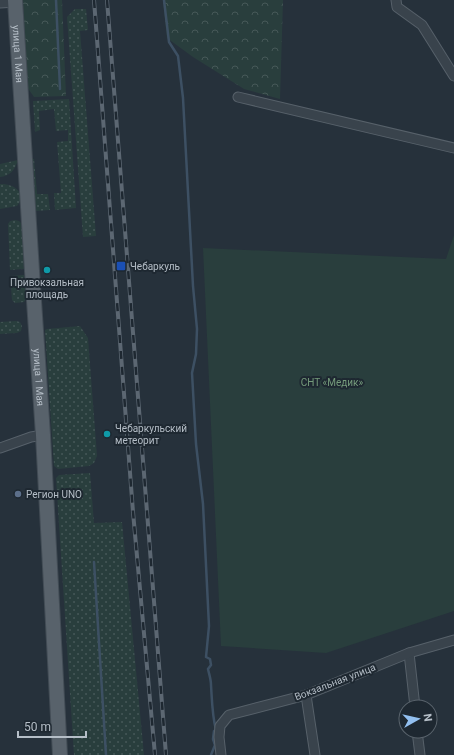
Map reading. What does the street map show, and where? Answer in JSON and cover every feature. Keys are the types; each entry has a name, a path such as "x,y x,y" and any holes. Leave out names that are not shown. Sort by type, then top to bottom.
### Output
{"main road":[{"name":"улица 1 Мая","path":"16,1 43,435 60,755"}],"street":[{"path":"396,0 397,7 422,25 454,76"},
{"path":"0,3 16,1"},
{"path":"238,97 454,148"},
{"path":"0,448 31,437 43,435"},
{"name":"Вокзальная улица","path":"221,755 219,737 220,726 229,715 306,695 409,653 454,640"},
{"path":"409,653 414,699"},
{"path":"306,695 315,755"},
{"path":"418,739 420,755"}],"green space":[{"path":"23,0 62,0 66,96 34,97 27,87"},
{"path":"163,0 283,0 280,99 244,89 193,57 167,38"},
{"path":"75,9 86,9 88,30 80,31 96,236 83,237 67,17"},
{"path":"69,99 76,208 55,210 54,193 61,193 57,142 68,141 68,130 56,131 54,109 39,111 40,130 35,132 33,101"},
{"path":"33,159 37,194 48,194 50,210 35,211"},
{"path":"18,160 12,172 0,177 0,164"},
{"path":"0,184 10,185 18,190 21,197 17,206 0,209"},
{"path":"15,220 22,224 24,269 10,270 8,224 10,221"},
{"name":"СНТ «Медик»","path":"454,235 454,611 326,653 221,646 203,248 446,259"},
{"path":"24,275 26,299 24,302 15,303 12,300 10,276"},
{"path":"0,322 20,322 22,326 21,331 17,333 0,334"},
{"path":"80,326 88,338 97,456 94,463 89,466 58,469 54,466 45,330"},
{"path":"90,473 94,523 122,522 144,755 74,755 56,478 59,475"}],"waterway":[{"path":"56,0 60,89"},
{"path":"164,0 169,42 178,56 183,98 193,286 197,329 196,354 192,373 196,444 203,504 209,626 206,657 210,659 211,665 208,669 211,681 213,713 216,730 214,731 213,739 215,745 211,755"},
{"path":"94,562 106,755"}],"railway":[{"path":"94,0 133,512 155,755"},
{"path":"107,0 166,755"}],"place":[{"name":"Чебаркуль","path":"121,266"},
{"name":"Привокзальная площадь","path":"47,270"},
{"name":"Чебаркульский метеорит","path":"107,434"},
{"name":"Регион UNO","path":"18,494"}]}
